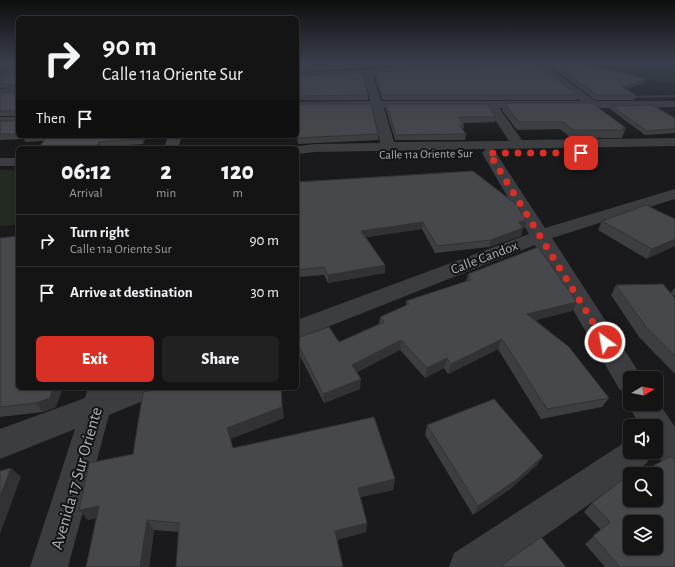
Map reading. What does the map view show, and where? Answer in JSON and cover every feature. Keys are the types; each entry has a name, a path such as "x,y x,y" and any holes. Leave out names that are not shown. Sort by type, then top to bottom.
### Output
{"street":[{"path":"372,88 388,146"},
{"path":"571,88 609,117"},
{"path":"0,92 16,93"},
{"path":"490,104 518,144"},
{"path":"299,105 675,104"},
{"path":"0,121 16,121"},
{"path":"627,130 658,152"},
{"name":"Calle 11a Oriente Sur","path":"299,150 388,146 675,142"},
{"name":"Calle 11a Oriente Sur","path":"299,156 675,152"},
{"path":"489,153 623,371"},
{"path":"0,162 16,162"},
{"name":"Calle Candox","path":"299,329 540,236 675,194"},
{"path":"0,444 100,397 135,390"},
{"name":"Avenida 17 Sur Oriente","path":"50,567 100,397"},
{"path":"468,567 633,459"}],"shaded area":[{"path":"0,170 16,170 16,225 0,226"}],"building":[{"path":"367,88 368,95 299,96 300,89"},
{"path":"380,88 569,88 578,95 382,95"},
{"path":"588,88 625,88 636,95 597,95"},
{"path":"0,92 16,93 16,111 0,111"},
{"path":"504,103 592,103 626,128 622,128 625,130 573,130 563,122 519,122"},
{"path":"299,104 371,104 378,134 299,138"},
{"path":"386,104 487,104 496,117 458,117 464,125 459,125 466,134 396,135"},
{"path":"652,105 675,118 675,129 647,131 611,106"},
{"path":"0,121 16,121 16,134 0,134"},
{"path":"46,138 142,138 99,142 96,146 40,146"},
{"path":"473,171 517,205 526,221 519,222 523,228 491,240 437,246 423,222 361,231 385,265 328,275 324,267 299,270 299,182"},
{"path":"646,205 675,219 675,239 652,249 602,221"},
{"path":"16,236 16,390 52,390 50,398 36,403 0,407 0,238"},
{"path":"538,247 577,302 527,314 569,347 609,398 547,409 502,339 451,364 447,358 427,368 401,340 352,365 361,379 323,394 299,346 299,337 329,327 339,342 384,322 380,317 409,304 406,301 470,280 468,274"},
{"path":"663,284 675,298 675,356 646,327 616,285"},
{"path":"155,390 281,390 282,407 227,428 233,448 374,417 395,479 358,488 367,523 335,531 343,567 176,567 179,523 147,520 140,567 86,567 99,506 79,510 89,463 133,454 143,392"},
{"path":"494,399 543,456 516,480 478,506 427,425"},
{"path":"671,456 675,460 675,567 620,567 593,536 610,522 592,503 623,479 623,507 663,507 663,467 651,467"},
{"path":"11,468 0,497 0,471"},
{"path":"541,537 566,567 501,567 510,559"}],"waterway":[{"path":"626,97 675,96"}],"route":[{"path":"581,153 489,153 605,342"}]}
